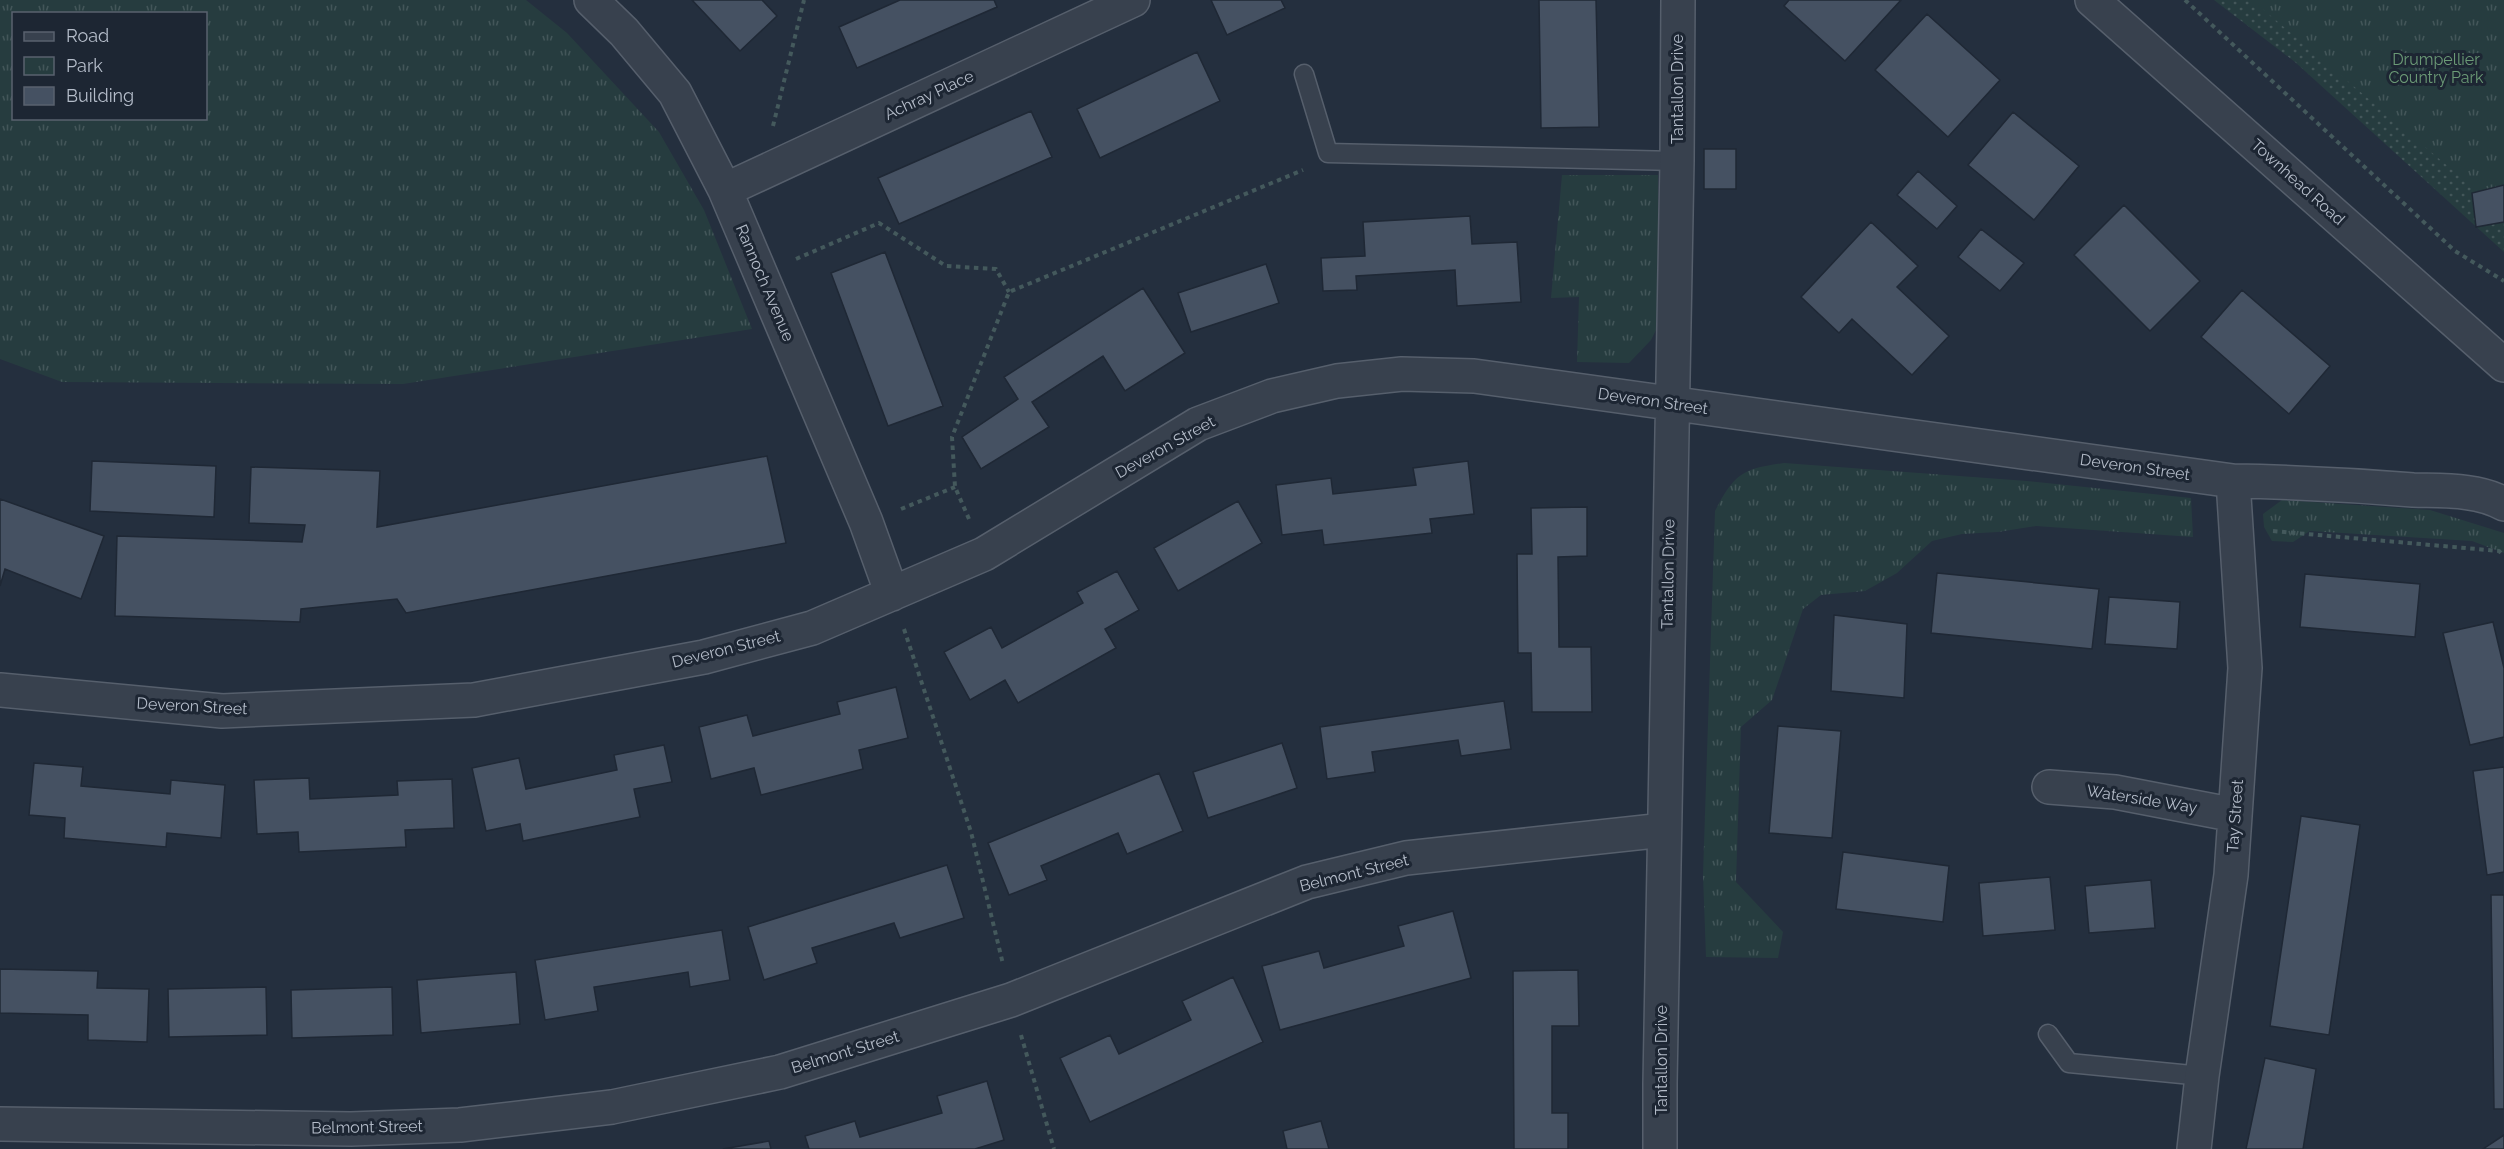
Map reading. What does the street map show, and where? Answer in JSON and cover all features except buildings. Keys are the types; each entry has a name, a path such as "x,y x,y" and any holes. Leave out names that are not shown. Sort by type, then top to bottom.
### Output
{"street":[{"name":"Rannoch Avenue","path":"591,0 624,32 675,93 725,190 866,522 892,594"},
{"name":"Achray Place","path":"725,190 1133,0"},
{"name":"Tantallon Drive","path":"1660,1149 1677,161 1677,0"},
{"name":"Townhead Road","path":"2092,0 2504,365"},
{"name":"Deveron Street","path":"0,690 222,711 474,700 704,657 812,628 984,554 1198,424 1272,396 1337,381 1402,374 1474,376 2233,481 2318,483 2462,493 2497,500 2504,504"},
{"name":"Tay Street","path":"2194,1149 2202,1076 2231,875 2245,668 2233,481"},
{"name":"Waterside Way","path":"2049,787 2115,792 2235,815"},
{"name":"Belmont Street","path":"0,1124 351,1129 460,1125 612,1107 780,1072 1011,1000 1307,882 1407,858 1664,830"}],"lane":[{"path":"1304,74 1328,153 1677,161"},
{"path":"2048,1034 2069,1063 2202,1076"}],"path":[{"path":"761,173 804,0"},
{"path":"2185,0 2455,251 2504,281"},
{"path":"984,554 955,487 952,437 1008,292 1302,170 1328,153"},
{"path":"762,274 879,223 946,266 996,269 1008,292"},
{"path":"866,522 955,487"},
{"path":"2235,528 2499,551 2504,555"},
{"path":"892,594 971,832 1011,1000 1054,1149"}],"green space":[{"path":"0,0 526,0 567,33 659,132 704,210 752,329 403,384 62,382 0,359"},
{"name":"Drumpellier Country Park","path":"2214,0 2504,0 2504,252 2295,62"},
{"name":"Drumpellier Country Park","path":"2252,0 2504,0 2504,214"},
{"path":"1562,175 1658,175 1659,324 1651,340 1629,363 1577,362 1579,297 1551,298"},
{"path":"1784,463 2027,481 2191,498 2193,537 2036,526 1998,532 1962,534 1932,541 1897,573 1865,591 1821,595 1803,609 1772,700 1741,727 1736,882 1783,932 1778,958 1706,957 1703,875 1715,511 1728,488 1741,475 1758,468"},
{"path":"2282,500 2430,510 2504,533 2504,553 2472,541 2310,531 2293,542 2272,541 2264,527 2263,514"}]}
